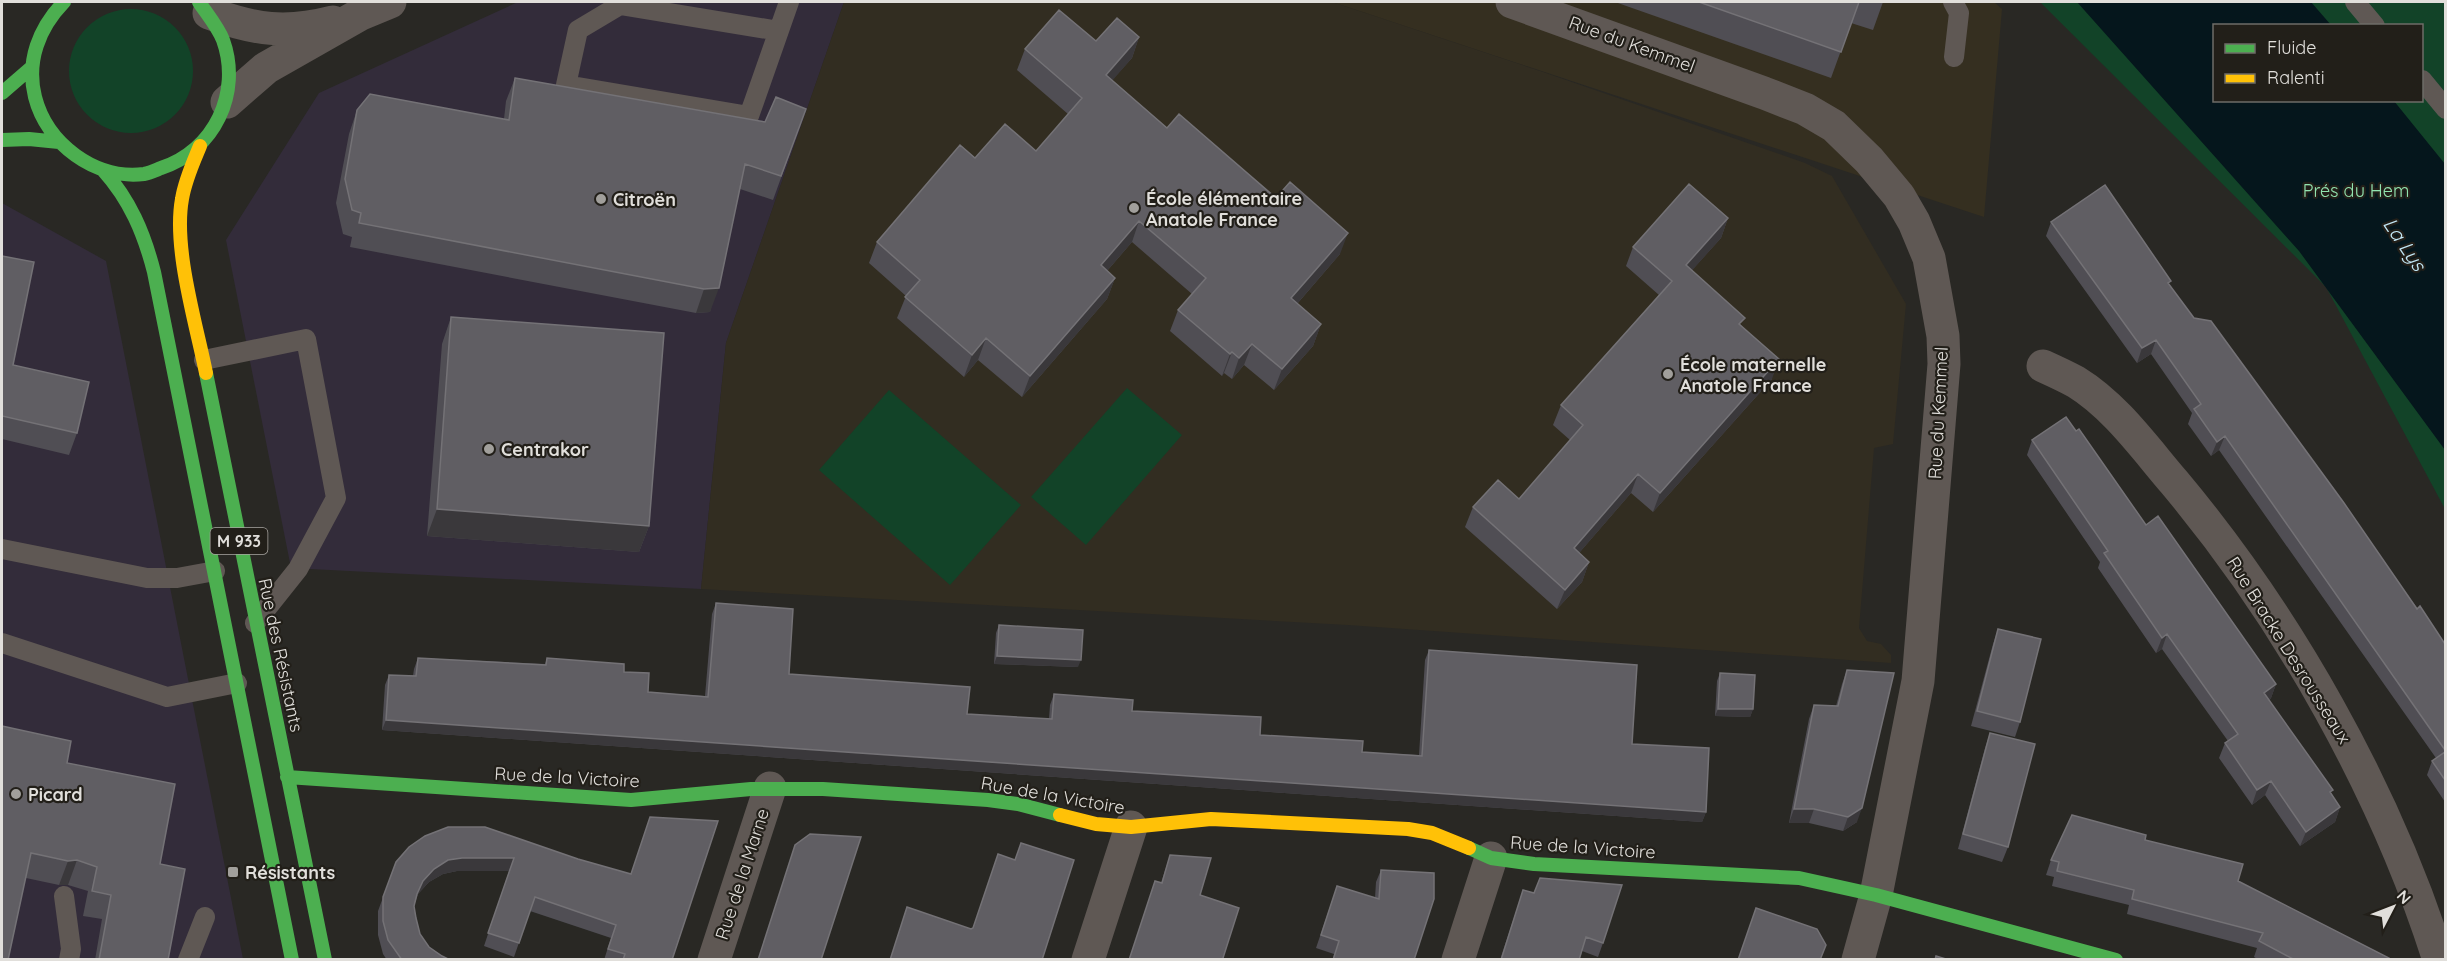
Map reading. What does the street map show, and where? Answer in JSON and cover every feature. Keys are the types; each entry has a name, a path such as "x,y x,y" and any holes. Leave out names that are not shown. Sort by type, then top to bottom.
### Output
{"main road":[{"path":"64,2 42,30 32,67 33,87 41,117 59,142 83,162 103,170 126,174 148,172 171,166 200,146 216,126 226,102 230,82 228,50 220,31 204,7"},
{"path":"2,93 32,67"},
{"path":"2,140 29,139 59,142"},
{"name":"Rue des Résistants","path":"200,146 186,177 180,203 179,232 255,624 325,960"},
{"path":"103,170 116,183 131,205 150,257 292,960"},
{"name":"Rue de la Victoire","path":"288,777 631,800 667,799 708,792 770,788 988,800 1018,804 1096,824 1131,827 1210,819 1408,829 1432,833 1491,858 1534,864 1799,878 1876,895"},
{"path":"1876,895 2116,960"}],"street":[{"name":"Rue du Kemmel","path":"1515,2 1781,99 1805,109 1834,126 1863,153 1899,196 1914,222 1929,258 1939,305 1944,364 1921,642 1912,714 1876,895 1858,960"},
{"path":"204,7 242,25 273,31 320,25 376,8"},
{"path":"226,102 266,68 376,8"},
{"name":"Rue Bracke Desrousseaux","path":"2043,366 2075,382 2113,412 2195,508 2250,582 2300,659 2365,778 2411,879 2439,960"},
{"name":"Rue de la Marne","path":"714,960 770,788"},
{"path":"1088,960 1131,827"},
{"path":"1458,960 1491,858"}],"lane":[{"path":"779,30 620,5 578,30 566,85 749,116 789,2"},
{"path":"1953,2 1959,13 1954,57"},
{"path":"2355,2 2373,24"},
{"path":"2423,82 2445,110"},
{"path":"204,360 306,339 314,379 336,498 298,569 255,624"},
{"path":"2,549 147,578 177,578 215,571"},
{"path":"2,643 167,697 237,683"},
{"path":"64,896 71,949 69,960"},
{"path":"188,960 205,917"}],"shaded area":[{"path":"518,2 844,2 726,343 701,589 291,568 226,240 319,93"},
{"name":"École élémentaire Anatole France","path":"844,2 1332,2 1805,163 1832,176 1906,304 1893,444 1874,448 1859,628 1867,641 1881,644 1891,655 1891,663 1348,625 701,589 726,343"},
{"path":"1332,2 1994,2 2002,9 1984,217"},
{"path":"2,203 106,261 243,959 2,959"}],"green space":[{"name":"Prés du Hem","path":"2040,2 2445,2 2445,509 2326,287"},
{"path":"131,9 155,13 175,27 189,47 193,71 189,95 175,115 155,129 131,133 107,129 87,115 73,95 69,71 73,47 87,27 107,13"},
{"path":"1127,388 1182,435 1086,545 1031,497"},
{"path":"889,390 1021,505 950,585 819,470"}],"water":[{"name":"Prés du Hem","path":"2077,2 2311,2 2330,24 2213,24 2213,102 2395,102 2445,164 2445,450 2299,251"}],"building":[{"path":"1699,2 1859,2 1841,52"},
{"path":"1059,10 1096,41 1117,18 1139,37 1106,75 1167,128 1179,114 1276,198 1290,182 1348,233 1291,298 1321,324 1282,369 1252,344 1239,358 1232,352 1230,354 1178,310 1206,278 1139,221 1101,265 1115,278 1030,376 986,338 972,355 905,297 920,280 877,242 960,145 975,158 1005,124 1036,151 1082,98 1025,49"},
{"path":"515,78 765,122 776,97 806,109 781,176 745,164 719,288 704,289 359,223 361,213 352,210 345,179 357,110 370,94 509,120"},
{"path":"1689,184 1728,218 1686,265 1745,318 1739,324 1779,359 1660,493 1638,474 1574,548 1589,562 1565,590 1473,507 1498,480 1519,499 1583,425 1561,405 1672,281 1633,247"},
{"path":"2105,185 2171,281 2168,283 2194,318 2211,321 2344,503 2417,609 2420,606 2445,644 2445,750 2225,436 2217,442 2194,409 2201,404 2156,340 2142,348 2051,222"},
{"path":"2,256 34,262 13,365 89,382 77,433 2,416"},
{"path":"451,317 664,333 649,526 437,509"},
{"path":"2066,417 2076,431 2079,429 2146,525 2158,516 2276,684 2264,693 2333,790 2330,792 2340,807 2306,832 2271,781 2257,790 2225,743 2238,734 2167,634 2162,638 2104,553 2108,551 2032,440"},
{"path":"716,603 793,609 789,674 970,687 967,714 1052,719 1054,694 1133,700 1132,711 1261,717 1260,735 1363,741 1362,752 1422,756 1429,650 1637,665 1632,744 1709,748 1706,812 386,720 389,675 416,676 418,658 546,665 547,658 624,664 624,672 649,673 648,692 708,697"},
{"path":"999,625 1083,630 1081,660 997,656"},
{"path":"1998,629 2041,639 2020,722 1977,711"},
{"path":"1847,670 1894,673 1862,808 1848,817 1814,809 1794,809 1814,705 1838,706"},
{"path":"1720,673 1755,675 1753,709 1718,709"},
{"path":"2,726 71,741 67,763 175,784 160,864 185,869 168,960 99,960 111,895 92,891 97,867 77,860 68,861 31,853 8,960 2,960"},
{"path":"1990,733 2035,744 2008,847 1963,834"},
{"path":"2445,752 2445,780 2432,761"},
{"path":"2072,815 2146,835 2145,840 2243,864 2238,881 2389,958 2388,960 2295,960 2259,941 2263,933 2132,899 2134,890 2057,871 2059,862 2051,860"},
{"path":"650,817 718,821 672,960 623,960 625,954 608,949 616,925 535,897 519,943 488,933 514,858 448,860 434,869 423,881 414,906 420,934 429,947 450,960 402,960 388,940 383,921 383,897 396,862 409,847 425,836 448,827 485,827 578,859 631,874"},
{"path":"810,834 861,837 821,960 758,960 795,845"},
{"path":"1021,843 1074,860 1042,960 890,960 907,907 973,928 998,854 1015,860"},
{"path":"1170,855 1211,858 1200,895 1239,908 1223,958 1227,960 1129,960 1155,881 1162,883"},
{"path":"1381,870 1434,873 1434,899 1414,960 1333,960 1339,941 1321,935 1337,886 1379,899"},
{"path":"1540,878 1622,885 1603,943 1586,937 1579,960 1501,960 1523,890 1534,893"},
{"path":"1756,908 1817,929 1826,945 1820,960 1738,960"},
{"path":"1936,956 1949,960 1935,960"}],"traffic: fast":[{"path":"64,2 41,34 34,58 33,84 41,114 50,130 76,155 91,165 126,174 146,174 180,160 196,148 219,118 226,99 229,80 228,60 221,35 199,2"},
{"path":"2,93 32,67"},
{"path":"2,140 29,139 59,142"},
{"path":"103,170 113,181 135,218 154,272 292,960"},
{"path":"206,373 325,960"},
{"path":"287,777 631,800 751,789 823,789 988,800 1018,804 1060,815"},
{"path":"1469,848 1491,858 1534,864 1799,878 1876,895 2116,960"}],"traffic: slow":[{"path":"200,146 183,192 180,218 187,286 206,373"},
{"path":"1060,815 1096,824 1131,827 1211,819 1408,829 1432,833 1469,848"}],"place":[{"name":"Citroën","path":"601,199"},
{"name":"École élémentaire Anatole France","path":"1134,208"},
{"name":"École maternelle Anatole France","path":"1668,374"},
{"name":"Centrakor","path":"489,449"},
{"name":"Picard","path":"16,794"},
{"name":"Résistants","path":"233,872"}],"water label":[{"name":"La Lys","path":"2405,244"}]}
